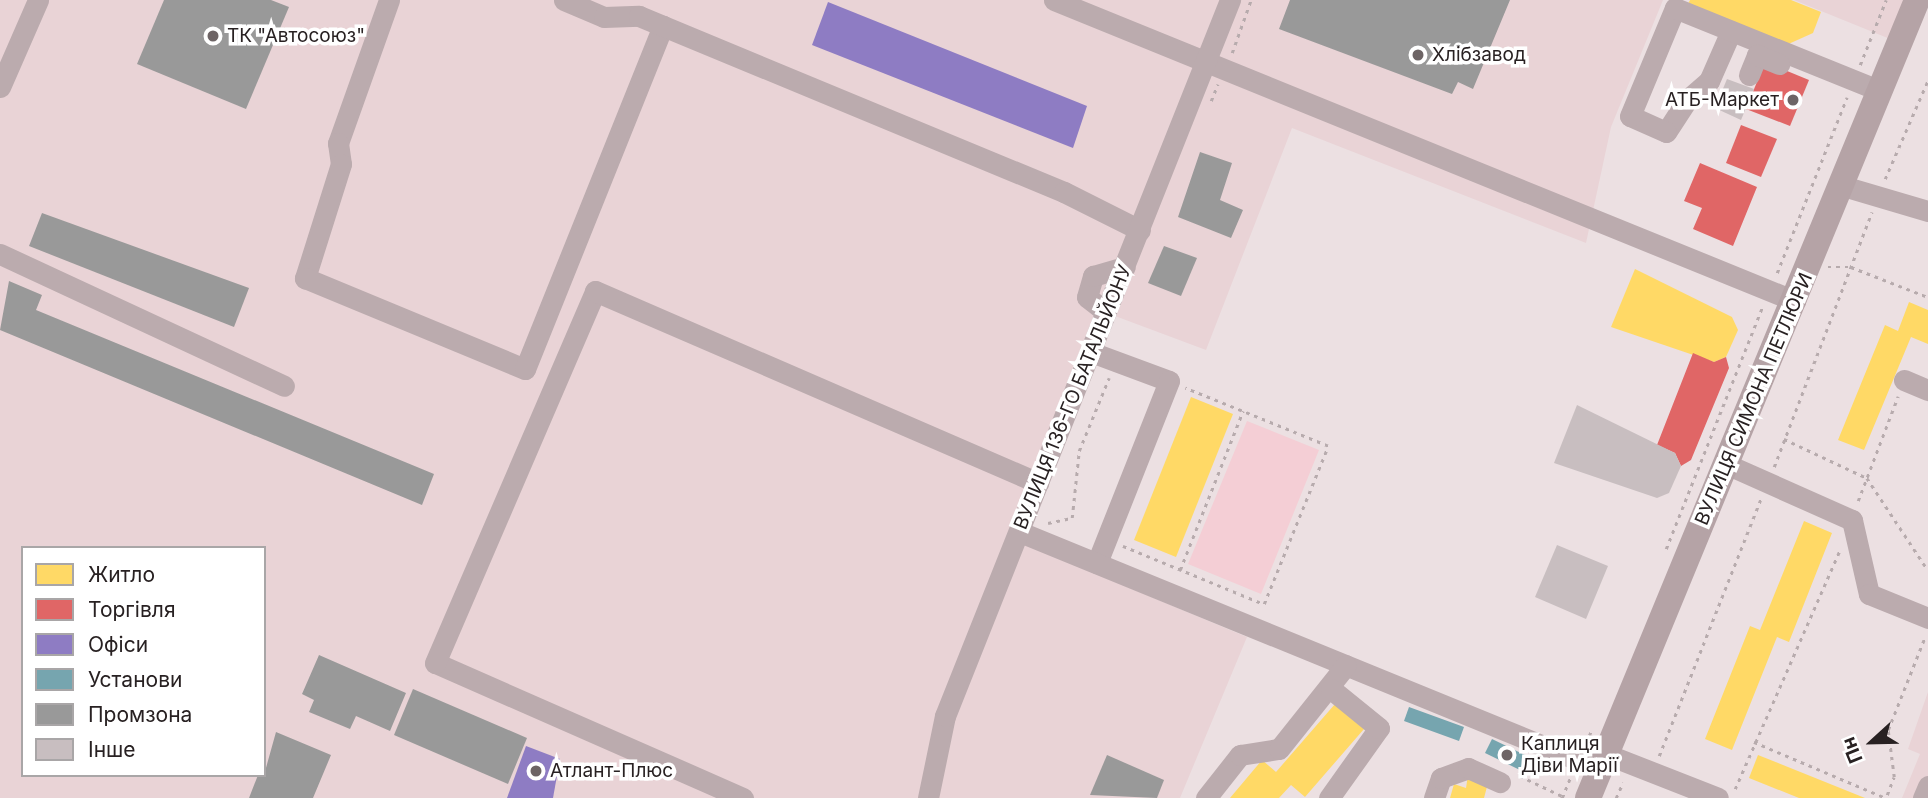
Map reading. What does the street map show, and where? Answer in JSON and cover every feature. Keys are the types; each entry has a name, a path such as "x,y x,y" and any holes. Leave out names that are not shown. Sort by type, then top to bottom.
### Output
{"main road":[{"name":"ВУЛИЦЯ СИМОНА ПЕТЛЮРИ","path":"1571,797 1594,761 1726,464 1810,267 1917,0"}],"street":[{"path":"0,87 38,0"},
{"path":"389,0 338,143 341,164 305,278 525,369 663,26"},
{"path":"564,0 604,17 639,16 1064,192 1140,230"},
{"path":"1055,0 1795,301"},
{"name":"ВУЛИЦЯ 136-ГО БАТАЛЬЙОНУ","path":"928,798 945,716 1030,534 1038,483 1140,230 1216,67 1230,0"},
{"path":"1731,31 1709,81 1687,100 1666,132 1630,116 1675,8 1731,31 1878,97"},
{"path":"1748,75 1757,55 1851,86"},
{"path":"1843,186 1928,211"},
{"path":"0,254 284,386"},
{"path":"743,798 435,663 596,291 1038,483"},
{"path":"1091,352 1169,381 1097,564"},
{"path":"1905,380 1928,390"},
{"path":"1726,464 1852,520 1869,594 1928,618"},
{"path":"1030,534 1346,665 1594,761 1653,772 1671,789 1718,798"},
{"path":"1206,798 1240,755 1279,749 1331,689 1346,665"},
{"path":"1329,798 1379,728 1331,689"},
{"path":"1434,798 1441,778 1468,768 1510,779"},
{"path":"1923,798 1928,786"}],"path":[{"path":"1230,59 1251,0"},
{"path":"1663,558 1886,0"},
{"path":"1208,107 1216,67"},
{"path":"1653,772 1878,196 1928,80"},
{"path":"1810,267 1851,267 1928,297"},
{"path":"1030,534 1045,523 1072,518 1079,451 1106,396 1110,374"},
{"path":"1731,798 1852,520 1905,380"},
{"path":"1107,540 1264,604 1328,446 1169,381"},
{"path":"1180,570 1244,411"},
{"path":"1784,439 1867,478 1928,570"},
{"path":"1754,742 1886,797 1894,777 1888,730 1928,631"},
{"path":"1510,779 1571,797 1594,761 1599,718"}],"shaded area":[{"path":"0,0 1663,0 1611,127 1586,243 1292,128 1206,350 1107,313 1020,532 1034,548 1247,637 1180,798 0,798"},
{"path":"1794,0 1912,0 1895,41"},
{"path":"1247,421 1319,450 1261,594 1188,564"},
{"path":"1928,692 1928,798 1902,798 1920,754 1908,749"}],"building: Житло":[{"path":"1690,0 1791,0 1821,12 1813,33 1784,46 1687,6"},
{"path":"1635,269 1732,317 1738,330 1726,357 1714,362 1611,327"},
{"path":"1909,302 1928,310 1928,344 1911,337 1864,450 1838,440 1885,325 1898,331"},
{"path":"1191,397 1233,414 1176,557 1134,540"},
{"path":"1804,521 1832,533 1789,642 1777,637 1732,750 1705,739 1750,626 1760,630"},
{"path":"1335,704 1364,729 1305,797 1291,785 1279,798 1230,798 1262,760 1276,772"},
{"path":"1758,755 1865,798 1799,798 1749,778"},
{"path":"1468,775 1488,783 1484,798 1450,798 1454,784 1466,788"}],"building: Торгівля":[{"path":"1765,62 1809,80 1790,126 1746,109"},
{"path":"1741,125 1777,139 1761,177 1726,163"},
{"path":"1700,163 1757,187 1733,246 1693,229 1702,208 1684,201"},
{"path":"1693,353 1714,362 1726,357 1729,368 1691,460 1681,466 1675,453 1657,445"}],"building: Офіси":[{"path":"828,2 1087,106 1073,148 812,45"},
{"name":"Атлант-Плюс","path":"526,746 560,759 553,798 507,798"}],"building: Установи":[{"path":"1409,707 1464,727 1459,741 1404,721"},
{"name":"Каплиця Діви Марії","path":"1492,739 1529,757 1522,771 1485,753"}],"building: Промзона":[{"name":"ТК \"Автосоюз\"","path":"164,0 271,0 289,7 246,109 137,64"},
{"name":"Хлібзавод","path":"1290,0 1510,0 1473,89 1458,82 1452,94 1279,29"},
{"path":"1200,152 1232,163 1220,200 1243,210 1231,238 1178,217"},
{"path":"42,213 249,288 234,327 29,246"},
{"path":"1164,246 1197,258 1181,296 1148,283"},
{"path":"9,281 42,295 36,310 434,474 422,505 0,330"},
{"path":"319,655 406,693 390,731 356,716 350,729 309,712 314,700 302,694"},
{"path":"413,689 527,738 508,784 394,735"},
{"path":"276,732 331,755 313,798 249,798 257,777 266,777"},
{"path":"1107,755 1164,780 1157,798 1090,795"}],"building: Інше":[{"path":"1727,79 1754,89 1741,120 1715,108"},
{"path":"1577,405 1675,453 1681,466 1669,493 1657,498 1554,463"},
{"path":"1557,545 1608,566 1586,619 1535,597"}],"place":[{"name":"ТК \"Автосоюз\"","path":"213,36"},
{"name":"Хлібзавод","path":"1418,55"},
{"name":"АТБ-Маркет","path":"1793,100"},
{"name":"Каплиця Діви Марії","path":"1507,755"},
{"name":"Атлант-Плюс","path":"536,771"}]}
